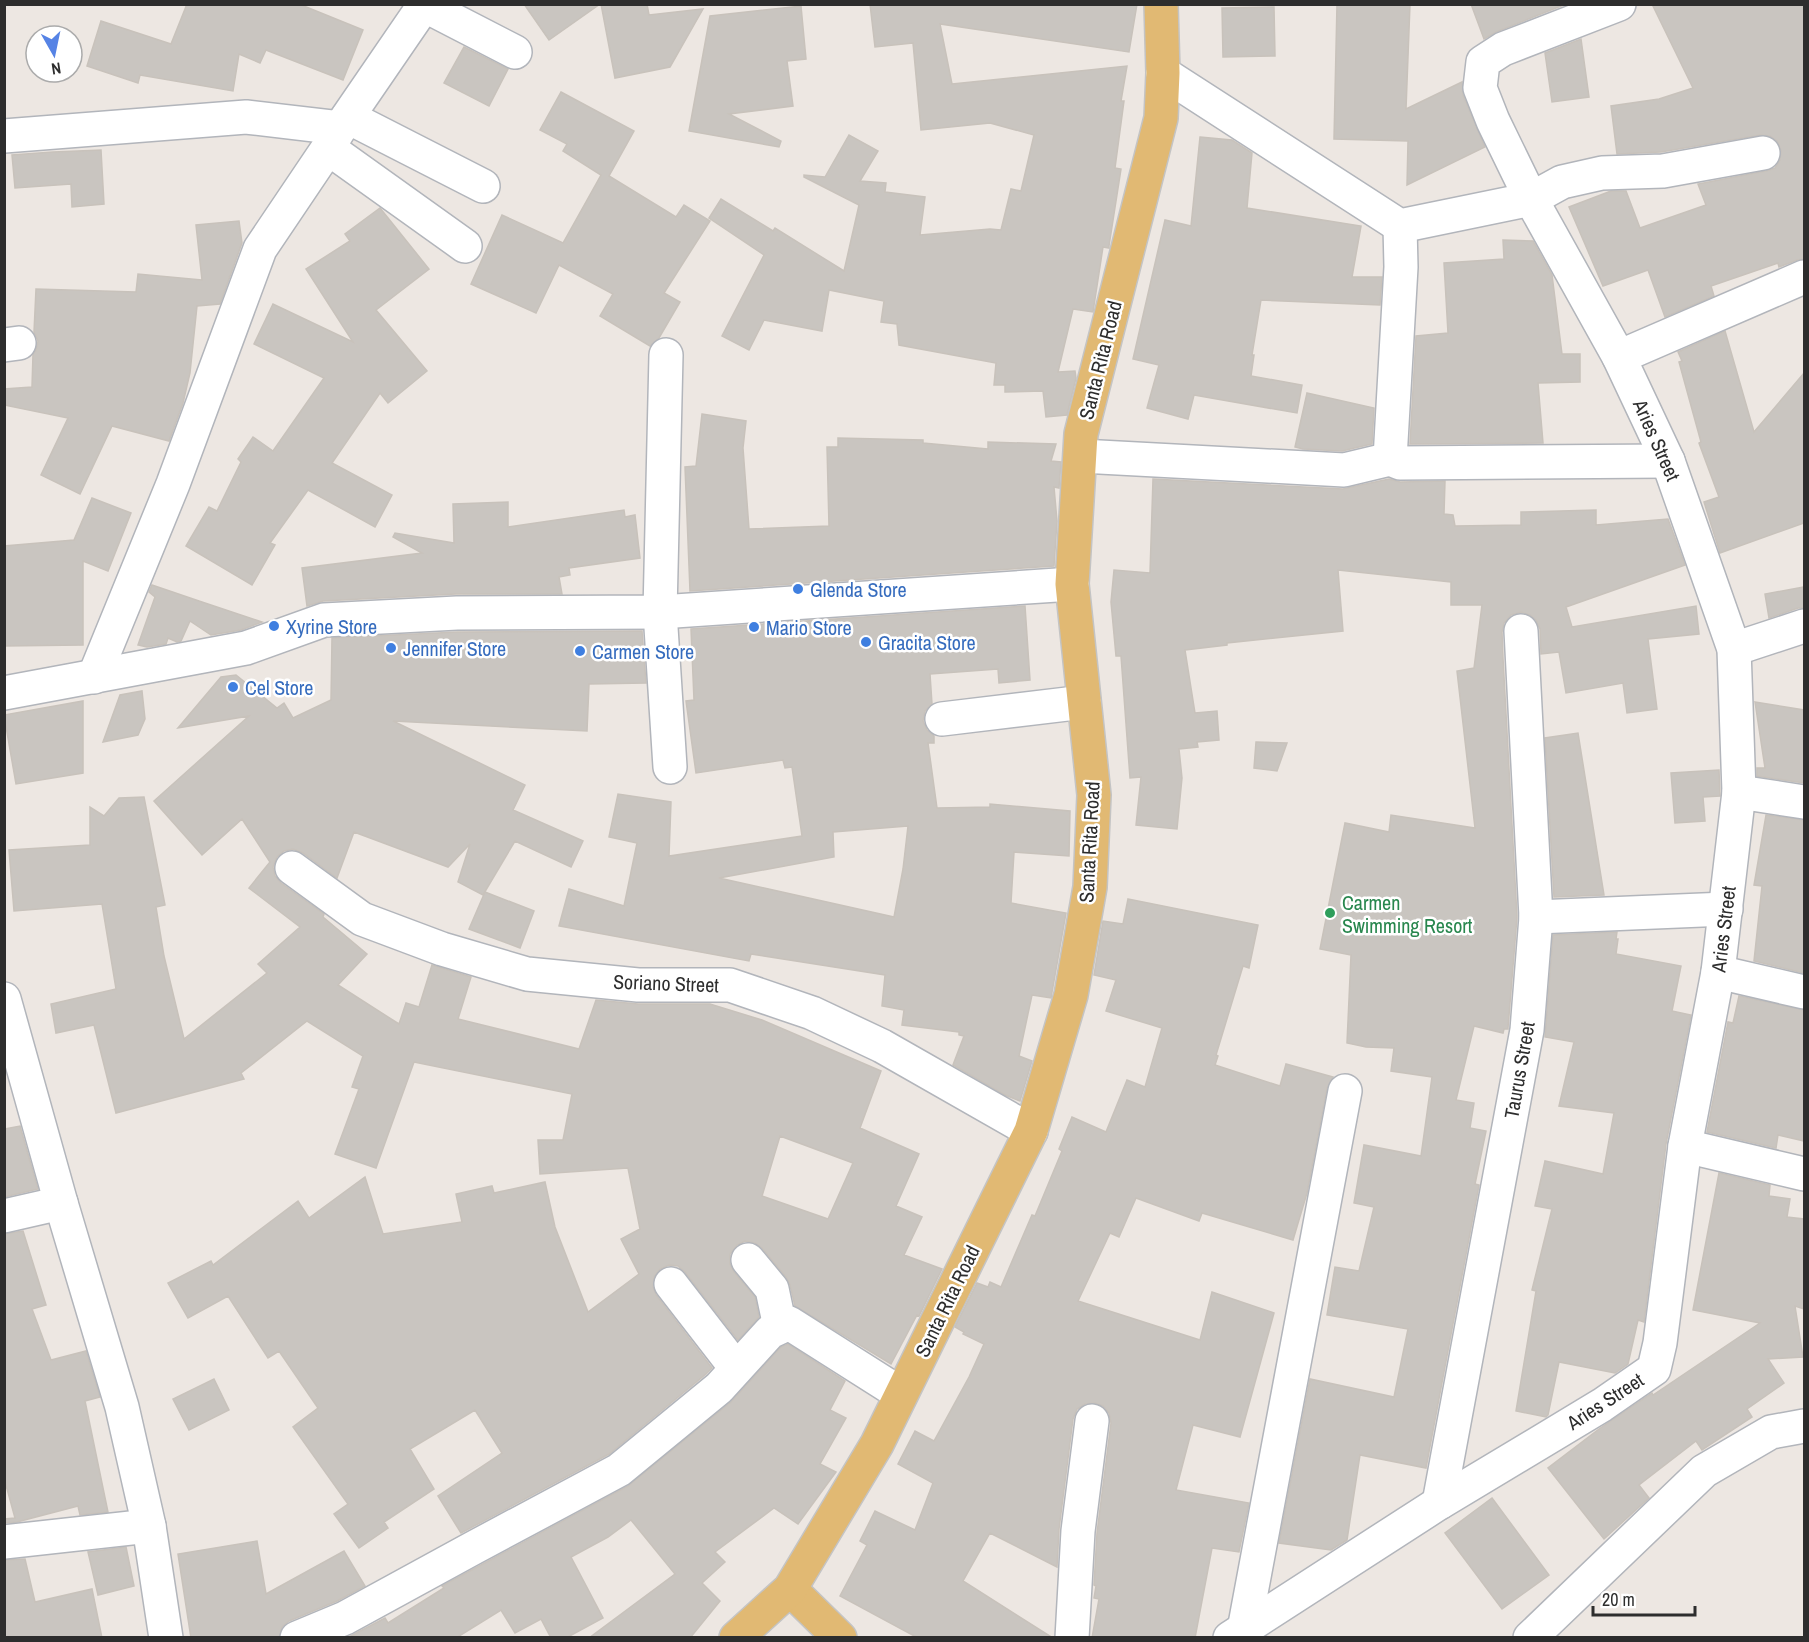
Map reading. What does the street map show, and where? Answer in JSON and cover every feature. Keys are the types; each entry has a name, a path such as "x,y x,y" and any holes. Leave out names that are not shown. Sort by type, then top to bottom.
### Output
{"main road":[{"name":"Santa Rita Road","path":"736,1638 790,1588 877,1444 1031,1131 1071,995 1090,887 1094,795 1072,584 1082,434 1161,118 1163,73 1161,4"},
{"path":"790,1588 840,1638"}],"street":[{"name":"Aries Street","path":"1237,1634 1439,1503 1602,1405 1653,1369 1660,1343 1685,1146 1719,972 1739,792 1734,649 1668,461 1619,357 1531,199 1493,121 1480,88 1483,62 1503,49 1619,4"},
{"path":"94,677 173,484 260,249 338,131 423,5 514,52"},
{"path":"1163,73 1400,226 1531,199 1562,182 1602,173 1663,171 1763,153"},
{"path":"4,136 246,117 338,131 483,186"},
{"path":"338,131 465,246"},
{"path":"1390,459 1401,267 1400,226"},
{"path":"1619,357 1804,277"},
{"path":"666,355 660,612 670,767"},
{"path":"1081,456 1344,470 1390,459 1400,463 1668,461"},
{"path":"4,693 246,648 324,620 457,612 660,612 1072,584"},
{"path":"1734,649 1804,626"},
{"name":"Taurus Street","path":"1439,1503 1527,1030 1536,917 1521,631"},
{"path":"942,719 1084,702"},
{"path":"1739,792 1804,802"},
{"name":"Soriano Street","path":"292,868 362,919 442,949 527,974 638,985 730,985 812,1013 882,1046 1031,1131"},
{"path":"1536,917 1726,909"},
{"path":"1719,972 1804,992"},
{"path":"4,999 61,1203 122,1407 149,1526 166,1638"},
{"path":"1237,1634 1345,1091"},
{"path":"1685,1146 1804,1174"},
{"path":"4,1216 61,1203"},
{"path":"748,1260 772,1289 780,1328"},
{"path":"671,1284 736,1368"},
{"path":"297,1638 345,1618 619,1470 719,1388 770,1332 789,1323 901,1394"},
{"path":"1072,1638 1078,1532 1092,1421"},
{"path":"1530,1638 1704,1471 1771,1432 1804,1426"},
{"path":"4,1542 149,1526"}],"building":[{"path":"187,4 299,4 363,30 343,80 266,50 260,63 239,54 233,91 140,75 138,83 87,66 101,21 171,44"},
{"path":"524,4 600,4 549,40"},
{"path":"601,4 647,4 649,15 703,9 670,67 615,78"},
{"path":"870,4 1137,4 1129,52 940,24 952,84 1127,66 1121,101 1124,101 1115,168 1121,169 1109,248 1103,247 1093,312 1073,309 1058,372 1075,371 1076,378 1067,415 1046,417 1043,391 1005,392 1005,385 994,385 996,363 899,345 897,324 881,322 884,301 829,290 822,331 764,320 749,350 722,336 764,255 709,218 721,199 773,231 775,228 844,271 859,205 804,175 825,177 849,135 878,151 860,181 886,183 885,192 925,197 920,235 1001,230 1011,189 1021,191 1034,135 990,123 921,130 913,43 875,47"},
{"path":"1337,4 1410,4 1406,109 1462,82 1463,95 1485,147 1407,185 1408,141 1334,139"},
{"path":"1471,4 1566,4 1484,39"},
{"path":"1652,4 1804,4 1804,259 1779,267 1778,263 1711,286 1714,296 1665,317 1648,270 1603,286 1569,207 1611,191 1626,191 1640,228 1706,205 1698,184 1775,168 1780,160 1781,150 1777,141 1770,136 1760,135 1661,152 1617,154 1611,106 1659,99 1693,88"},
{"path":"801,6 806,59 787,61 793,106 729,114 781,141 779,147 689,131 710,16"},
{"path":"1274,7 1275,56 1223,57 1222,8"},
{"path":"1581,39 1589,97 1552,102 1545,53"},
{"path":"464,47 508,69 489,106 444,83"},
{"path":"561,92 634,131 609,176 676,217 684,205 710,221 664,293 680,302 659,338 650,346 600,316 613,294 559,265 536,313 471,284 502,215 563,243 601,175 563,151 567,144 540,130"},
{"path":"1200,137 1232,140 1252,153 1247,208 1361,226 1352,277 1382,277 1380,305 1261,300 1251,376 1302,385 1297,413 1194,395 1188,419 1147,408 1159,365 1133,359 1165,220 1191,226"},
{"path":"101,150 104,204 72,207 71,184 15,188 12,155"},
{"path":"380,208 429,269 376,310 427,371 388,403 380,393 332,463 392,495 375,527 308,490 270,543 275,545 252,585 186,546 209,507 217,511 241,462 238,459 253,437 273,451 324,378 254,344 273,304 353,342 306,269 350,241 345,234"},
{"path":"239,221 242,243 220,304 197,306 190,373 183,403 169,441 112,426 80,494 41,475 68,418 4,405 4,389 32,387 33,354 38,341 34,332 36,289 136,292 138,274 202,280 196,225"},
{"path":"1503,240 1533,241 1552,275 1562,354 1580,354 1580,382 1538,383 1543,443 1410,444 1416,336 1448,333 1444,263 1504,259"},
{"path":"1725,331 1754,432 1804,373 1804,523 1720,553 1704,502 1719,497 1699,443 1701,442 1678,352"},
{"path":"1307,393 1374,408 1372,444 1342,451 1295,447"},
{"path":"702,414 746,421 743,448 749,529 829,526 827,447 838,447 838,438 923,440 923,443 988,449 988,442 1056,444 1051,461 1061,462 1059,488 1054,487 1057,521 1054,566 690,591 685,467 696,466"},
{"path":"1153,479 1343,489 1389,479 1400,482 1445,481 1444,514 1453,515 1455,526 1521,525 1521,512 1596,510 1596,525 1668,519 1685,565 1566,607 1572,627 1696,606 1699,634 1648,639 1657,709 1627,713 1623,683 1566,693 1559,652 1541,654 1540,629 1536,620 1521,612 1511,615 1504,623 1503,658 1517,917 1508,1029 1504,1029 1503,1033 1474,1026 1456,1100 1474,1103 1470,1128 1486,1131 1475,1184 1479,1185 1426,1468 1360,1455 1347,1540 1331,1550 1279,1543 1310,1379 1394,1397 1408,1329 1327,1315 1335,1267 1359,1271 1374,1207 1354,1203 1364,1145 1421,1156 1432,1077 1391,1071 1394,1048 1366,1047 1347,1043 1351,955 1320,949 1345,823 1389,832 1391,815 1475,828 1457,671 1474,668 1482,605 1451,605 1451,582 1338,570 1343,631 1227,643 1227,645 1185,650 1195,713 1217,711 1219,740 1197,742 1198,747 1179,749 1182,778 1177,829 1136,825 1141,777 1130,778 1121,656 1116,656 1111,602 1114,570 1150,573"},
{"path":"92,498 131,513 108,571 83,561 83,645 4,646 4,546 74,540"},
{"path":"508,502 508,527 624,510 625,517 635,515 640,558 569,568 570,575 559,577 562,594 456,594 323,601 307,606 302,568 422,553 393,537 395,533 454,543 453,504"},
{"path":"152,585 262,622 241,630 211,635 190,621 181,641 177,642 168,638 166,644 147,647 138,645 155,597 149,592"},
{"path":"1804,587 1804,608 1769,618 1765,594"},
{"path":"1025,606 1030,680 999,683 998,669 930,674 932,704 925,711 923,721 927,730 934,736 934,743 928,743 937,808 990,807 990,804 1070,811 1069,856 1014,852 1011,903 1066,913 1051,998 1032,995 1019,1056 1032,1061 1020,1101 1005,1095 953,1065 964,1036 959,1035 959,1032 902,1025 904,1010 882,1006 885,975 751,954 749,961 559,926 569,889 624,906 637,843 609,837 618,794 671,802 669,856 802,836 792,767 785,768 783,760 696,773 686,701 694,700 691,629","holes":["908,826 894,917 719,878 834,857 833,832"]},
{"path":"642,631 646,683 589,684 587,731 393,721 525,785 513,810 583,841 571,867 515,841 483,895 458,882 470,844 448,867 354,832 337,878 303,853 293,849 284,851 277,857 273,867 275,876 281,883 324,914 323,917 367,954 338,985 399,1024 406,1003 419,1007 432,965 471,977 458,1019 579,1049 596,1000 638,1004 710,1004 762,1020 881,1071 860,1128 919,1154 896,1206 922,1217 904,1255 942,1269 919,1316 917,1315 891,1364 795,1306 786,1277 762,1248 755,1243 745,1241 737,1245 730,1254 730,1264 734,1272 755,1297 759,1317 738,1340 685,1272 678,1266 669,1265 660,1269 654,1277 653,1287 656,1295 712,1368 706,1374 609,1454 461,1533 438,1496 502,1453 475,1410 410,1449 434,1489 384,1522 388,1528 359,1548 334,1514 348,1504 293,1427 318,1408 279,1351 268,1358 228,1296 188,1318 168,1283 211,1261 213,1265 298,1201 309,1218 365,1177 383,1234 462,1222 456,1194 492,1186 494,1193 545,1182 555,1227 588,1312 639,1274 621,1239 640,1229 628,1168 540,1174 538,1140 563,1140 572,1094 414,1062 376,1168 335,1154 359,1089 352,1087 363,1056 307,1021 241,1073 244,1079 116,1113 94,1025 56,1033 51,1004 116,989 102,904 14,911 9,850 90,845 90,807 104,816 119,798 144,797 165,905 156,907 164,956 184,1039 267,973 258,964 300,927 249,888 270,862 242,819 202,855 154,801 249,716 178,728 221,677 236,675 277,708 284,703 293,718 331,700 332,638 458,632","holes":["780,1136 853,1163 828,1219 762,1196"]},
{"path":"142,691 145,719 138,735 103,742 120,695"},
{"path":"83,701 83,773 16,784 4,715"},
{"path":"1755,702 1804,710 1804,783 1757,776 1757,768 1765,768"},
{"path":"1578,733 1604,895 1554,897 1545,738"},
{"path":"1256,742 1287,743 1277,771 1254,768"},
{"path":"1719,770 1720,796 1703,797 1705,821 1675,823 1671,773"},
{"path":"1766,815 1804,820 1804,973 1754,961 1762,886 1754,885"},
{"path":"485,892 534,911 520,948 469,929"},
{"path":"1128,899 1258,925 1249,968 1243,966 1215,1065 1280,1086 1286,1064 1333,1077 1327,1088 1307,1193 1293,1240 1202,1213 1199,1221 1136,1198 1119,1237 1110,1233 1078,1301 1200,1340 1212,1292 1274,1313 1240,1437 1193,1425 1176,1490 1249,1503 1239,1552 1212,1548 1195,1638 1092,1638 1099,1599 1094,1598 1097,1533 1111,1423 1109,1413 1103,1406 1095,1403 1085,1404 1077,1409 1073,1419 1059,1529 1057,1567 990,1533 963,1581 1053,1638 918,1638 840,1596 867,1545 860,1541 875,1511 915,1530 933,1483 898,1464 915,1431 934,1441 969,1377 984,1344 963,1334 964,1332 955,1327 977,1283 988,1287 990,1282 1001,1287 1032,1215 1035,1216 1062,1151 1059,1149 1072,1117 1106,1132 1127,1080 1145,1087 1162,1028 1106,1011 1116,980 1094,975 1103,921 1123,924"},
{"path":"1617,932 1616,954 1681,966 1672,1011 1691,1015 1666,1144 1644,1322 1638,1320 1628,1364 1615,1373 1559,1362 1546,1417 1516,1411 1536,1291 1532,1290 1552,1209 1535,1206 1545,1161 1603,1174 1614,1113 1559,1106 1574,1042 1545,1037 1553,935"},
{"path":"1739,996 1804,1010 1804,1141 1778,1135 1776,1148 1707,1132 1728,1022 1733,1023"},
{"path":"20,1126 38,1189 4,1197 4,1129"},
{"path":"1719,1173 1770,1185 1769,1196 1790,1199 1787,1217 1804,1219 1804,1309 1795,1306 1803,1357 1768,1359 1784,1383 1747,1409 1752,1417 1702,1450 1696,1441 1639,1485 1649,1498 1604,1539 1548,1468 1599,1429 1760,1323 1693,1310"},
{"path":"23,1231 46,1305 32,1309 51,1360 86,1351 100,1397 85,1401 108,1512 80,1515 78,1506 17,1522 4,1523 4,1519 15,1518 4,1478 4,1234"},
{"path":"788,1344 845,1381 830,1410 846,1418 820,1464 836,1472 798,1524 774,1508 715,1552 725,1562 702,1583 720,1601 690,1638 589,1638 675,1574 631,1520 608,1537 571,1557 603,1618 566,1638 551,1638 541,1619 515,1633 501,1610 456,1638 347,1638 385,1618 388,1623 444,1588 442,1586 628,1486 731,1402 781,1347"},
{"path":"214,1379 229,1410 189,1430 173,1399"},
{"path":"1492,1498 1549,1575 1502,1609 1445,1533"},
{"path":"257,1541 266,1594 344,1551 365,1586 337,1601 289,1621 282,1627 279,1638 191,1638 178,1554"},
{"path":"126,1547 134,1586 98,1595 88,1552"},
{"path":"25,1559 35,1602 92,1589 102,1638 4,1638 4,1560"}],"place":[{"name":"Glenda Store","path":"798,589"},
{"name":"Xyrine Store","path":"274,626"},
{"name":"Mario Store","path":"754,627"},
{"name":"Gracita Store","path":"866,642"},
{"name":"Jennifer Store","path":"391,648"},
{"name":"Carmen Store","path":"580,651"},
{"name":"Cel Store","path":"233,687"},
{"name":"Carmen Swimming Resort","path":"1330,913"}]}
